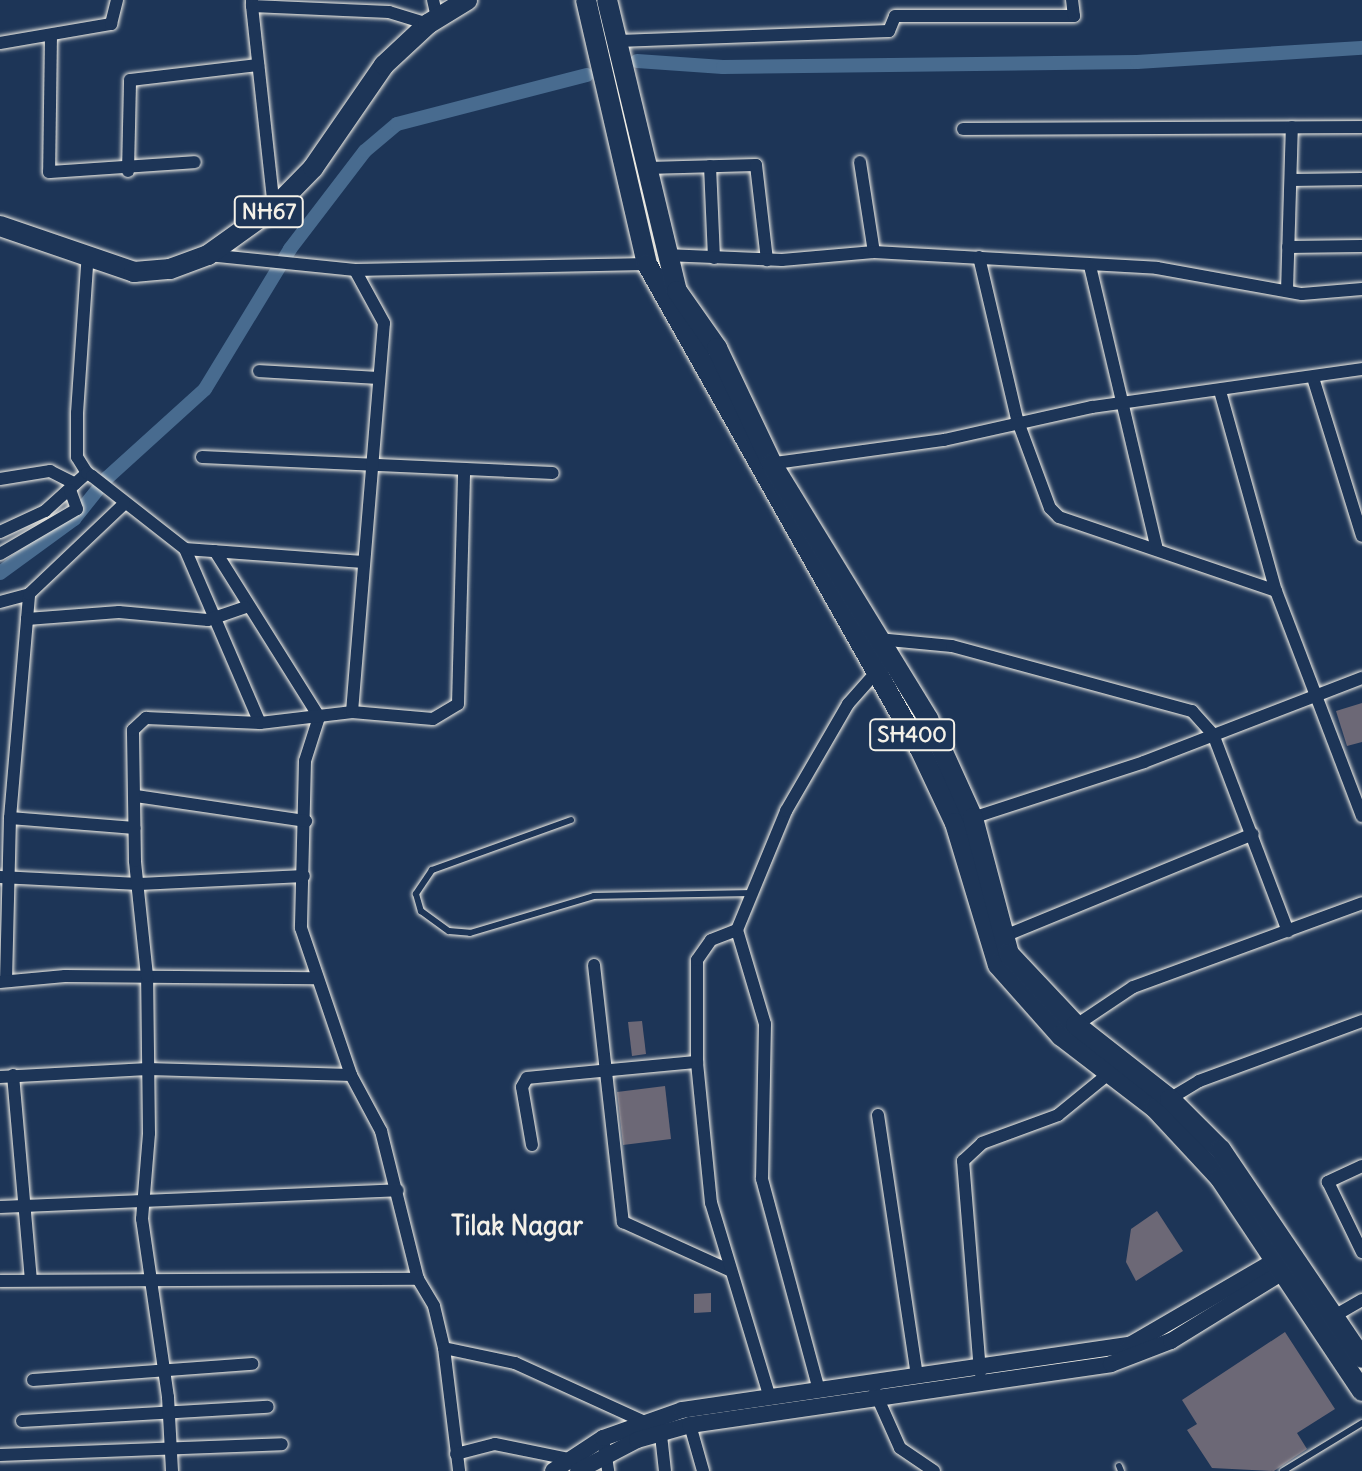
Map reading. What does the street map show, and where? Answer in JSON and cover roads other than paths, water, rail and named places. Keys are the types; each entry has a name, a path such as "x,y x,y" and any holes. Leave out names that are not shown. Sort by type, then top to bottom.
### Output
{"main road":[{"name":"NH67","path":"0,226 88,253 134,272 170,269 208,255 274,208 313,168 384,65 433,14 467,0"},
{"name":"SH400","path":"586,0 656,260 855,639 883,666 964,821 1002,937 1019,969 1068,1031"},
{"name":"SH400","path":"607,0 647,168 656,260"},
{"name":"SH400","path":"764,465 879,639 883,666"},
{"name":"SH400","path":"964,821 998,965 1068,1031 1163,1103 1327,1320 1362,1358"},
{"name":"SH400","path":"1327,1320 1362,1391"}],"street":[{"path":"0,43 111,24 117,0"},
{"path":"618,41 889,31 895,16 1074,16 1072,0"},
{"path":"274,208 252,3 433,14"},
{"path":"51,35 49,172 128,171 195,162"},
{"path":"128,171 130,80 258,65"},
{"path":"1287,291 1292,127"},
{"path":"963,129 1362,127"},
{"path":"860,162 874,252"},
{"path":"710,166 714,258"},
{"path":"647,168 760,168 767,260"},
{"path":"1291,180 1362,179"},
{"path":"1288,247 1362,246"},
{"path":"208,255 355,270 714,258 767,260 874,252 1157,268 1287,291 1362,289"},
{"path":"88,253 77,457 89,474 124,504 185,549 260,723"},
{"path":"979,257 1017,419 1044,499 1059,517 1276,591"},
{"path":"1090,266 1157,549"},
{"path":"352,712 360,562 384,323 355,270"},
{"path":"764,465 944,440 1017,419 1314,381 1362,369"},
{"path":"259,371 377,378"},
{"path":"1314,381 1362,536"},
{"path":"1220,391 1276,591 1360,802 1362,816"},
{"path":"202,457 369,468 553,473"},
{"path":"0,479 50,471 72,487 77,509 0,554"},
{"path":"172,1471 164,1371 149,1282 144,1200 147,976 135,828 138,722 260,723 352,712 433,719 458,704 464,471"},
{"path":"0,532 45,511 89,474"},
{"path":"0,602 29,594 124,504"},
{"path":"185,549 360,562"},
{"path":"215,551 245,607 319,717"},
{"path":"29,594 4,878 3,982 147,976 315,978"},
{"path":"27,619 119,612 215,619 245,607"},
{"path":"855,639 952,646 1192,711 1213,734 1288,931"},
{"path":"819,1390 762,1179 765,1024 737,930 807,774 848,704 883,666"},
{"path":"964,821 1362,678"},
{"path":"319,717 305,761 306,821 301,928 315,978 351,1075 381,1131 418,1279 434,1306 444,1348 459,1471"},
{"path":"136,796 306,821"},
{"path":"10,818 135,828"},
{"path":"1002,937 1253,834"},
{"path":"4,878 139,884 304,876"},
{"path":"1068,1031 1133,987 1362,903"},
{"path":"737,930 711,940 697,960 697,1062 711,1203 770,1398"},
{"path":"594,965 623,1222 729,1270"},
{"path":"1163,1103 1199,1081 1362,1021"},
{"path":"532,1145 523,1081 697,1062"},
{"path":"31,1279 26,1204 7,1076 148,1069 351,1075"},
{"path":"981,1375 963,1161 982,1143 1058,1115 1115,1069"},
{"path":"878,1115 917,1375"},
{"path":"1362,1166 1328,1182 1362,1252"},
{"path":"0,1207 398,1190"},
{"path":"444,1348 515,1363 642,1421 690,1425 874,1389 1145,1353 1286,1262"},
{"path":"0,1281 418,1279"},
{"path":"1327,1320 1362,1300"},
{"path":"33,1380 252,1364"},
{"path":"604,1445 660,1424 770,1398 819,1390 874,1389 917,1375 981,1375"},
{"path":"874,1389 900,1448 934,1471"},
{"path":"22,1421 268,1407"},
{"path":"553,1471 574,1465 642,1421"},
{"path":"660,1424 665,1471"},
{"path":"690,1425 703,1471"},
{"path":"0,1455 171,1451 282,1444"},
{"path":"456,1454 495,1444 574,1465"},
{"path":"604,1445 608,1471"}],"lane":[{"path":"571,820 432,870 416,894 421,911 449,931 470,933 594,896 751,893"},
{"path":"1283,1471 1362,1423"}],"waterway":[{"path":"637,61 723,67 1137,62 1362,48"},
{"path":"0,573 74,519 107,478 205,389 290,249 365,151 397,124 587,75"}],"district":[{"name":"Tilak Nagar","path":"517,1226"}]}
